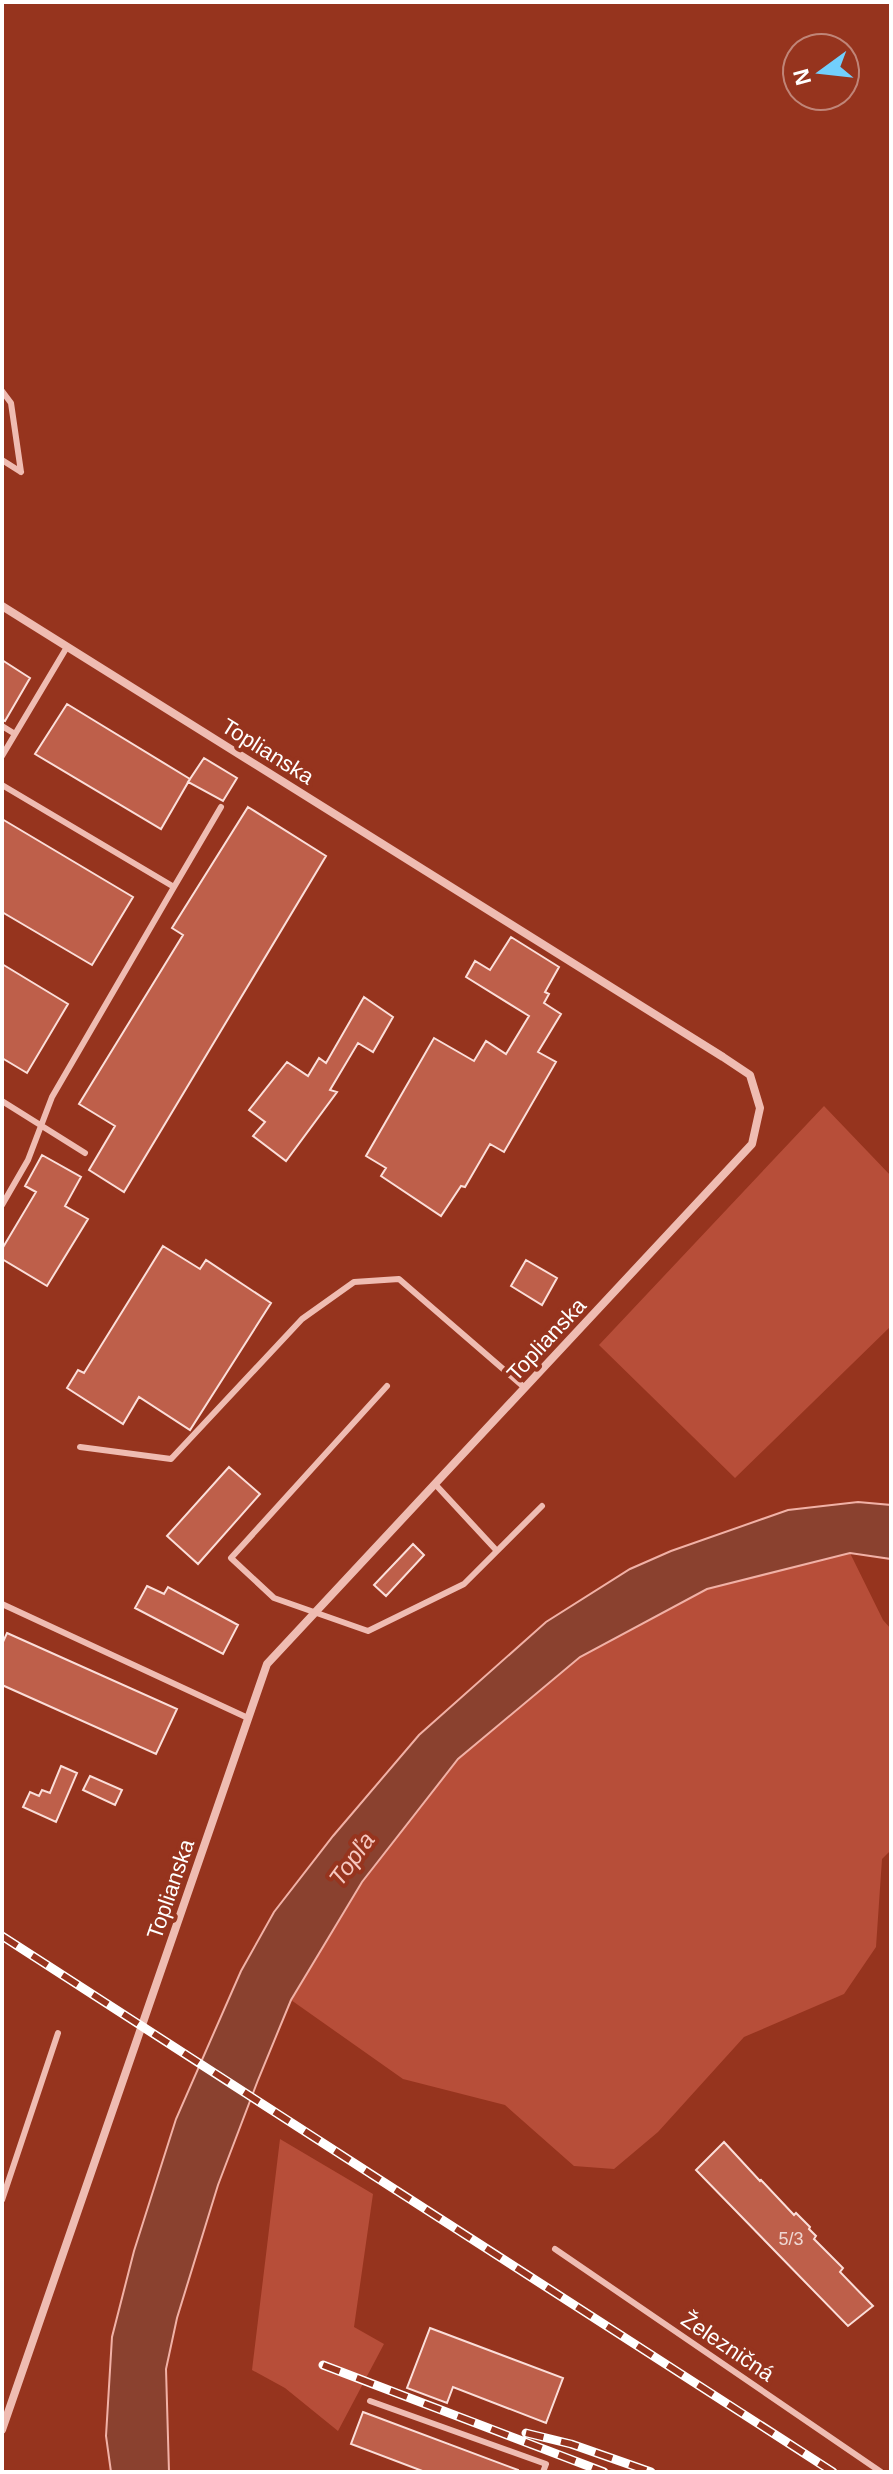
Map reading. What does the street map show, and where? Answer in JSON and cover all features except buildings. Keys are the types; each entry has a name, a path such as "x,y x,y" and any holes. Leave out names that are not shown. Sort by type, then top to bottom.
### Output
{"street":[{"name":"Toplianska","path":"2,606 750,1075 760,1108 752,1144 267,1664 2,2430"}],"lane":[{"path":"2,391 11,403 21,472 2,460"},
{"path":"2,756 67,647"},
{"path":"2,726 15,734"},
{"path":"2,785 174,887"},
{"path":"2,1205 28,1160 52,1097 221,807"},
{"path":"2,1101 85,1153"},
{"path":"80,1447 171,1459 302,1319 354,1282 399,1279 525,1388"},
{"path":"387,1386 231,1558 274,1598 368,1631 464,1584 542,1506"},
{"path":"435,1484 497,1551"},
{"path":"2,1604 248,1718"},
{"path":"2,2200 58,2033"},
{"name":"Železničná","path":"555,2249 881,2472"},
{"path":"370,2401 546,2464 543,2472"}],"shaded area":[{"path":"824,1106 891,1176 891,1326 735,1478 599,1345"},
{"path":"850,1553 883,1620 891,1629 891,1850 882,1859 876,1947 844,1994 744,2037 658,2132 614,2169 574,2166 505,2105 403,2079 291,2000 362,1882 458,1759 580,1657 707,1589"},
{"path":"280,2139 373,2194 354,2327 384,2344 338,2431 285,2388 252,2370"}],"water":[{"name":"Topľa","path":"858,1502 891,1505 891,1559 850,1553 707,1589 580,1657 458,1759 362,1882 291,2000 218,2185 177,2318 166,2369 169,2472 111,2472 106,2436 112,2337 134,2251 176,2119 241,1971 274,1912 333,1836 419,1735 546,1622 630,1569 671,1551 788,1510"}],"railway":[{"path":"2,1936 833,2472"},
{"path":"323,2365 604,2472"},
{"path":"526,2433 571,2444 651,2472"}]}
